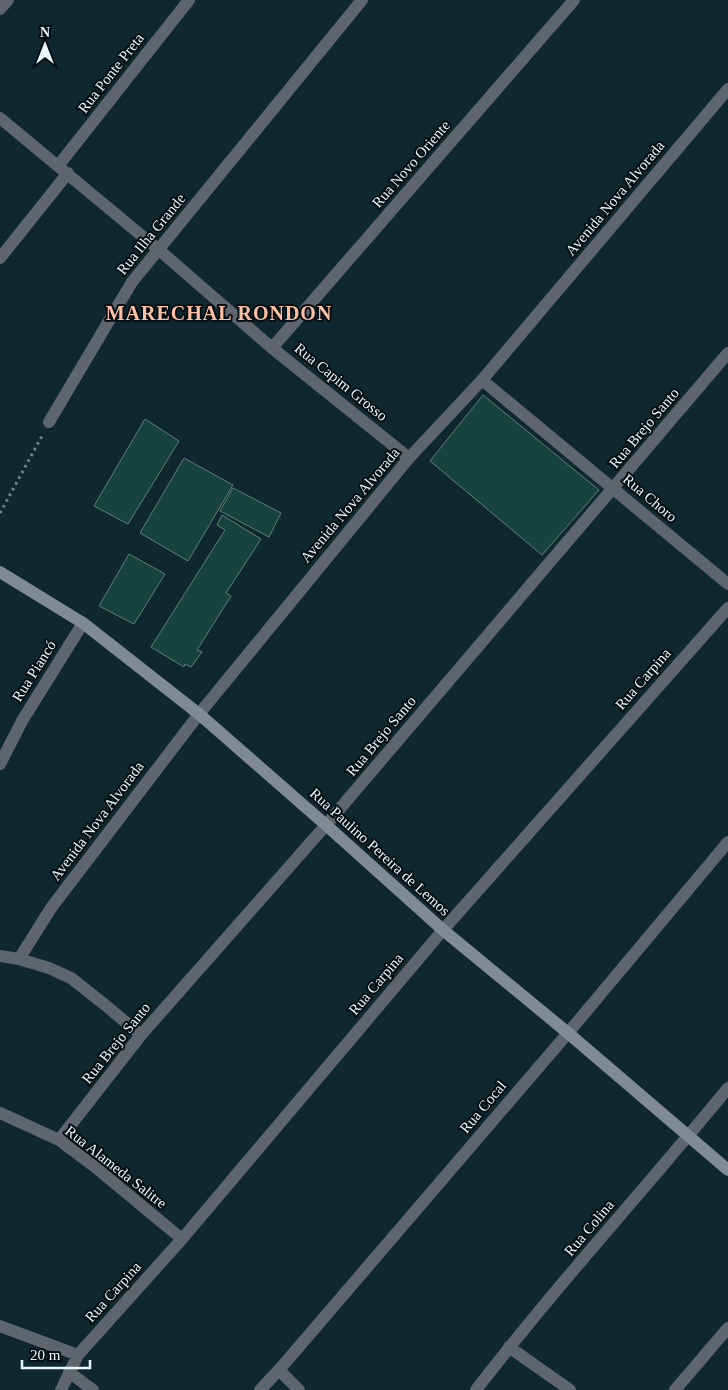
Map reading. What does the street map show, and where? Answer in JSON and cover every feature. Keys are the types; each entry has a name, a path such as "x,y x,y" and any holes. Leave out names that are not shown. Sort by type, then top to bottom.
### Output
{"street":[{"path":"0,9 8,0"},
{"name":"Rua Ponte Preta","path":"0,258 189,0"},
{"name":"Rua Ilha Grande","path":"49,422 132,282 362,0"},
{"name":"Rua Novo Oriente","path":"272,348 574,0"},
{"name":"Avenida Nova Alvorada","path":"19,958 51,908 199,714 410,458 482,380 728,89"},
{"name":"Rua Capim Grosso","path":"0,118 159,250 272,348 410,458"},
{"name":"Rua Brejo Santo","path":"59,1140 141,1035 326,825 728,353"},
{"name":"Rua Choro","path":"482,380 728,584"},
{"name":"Rua Paulino Pereira de Lemos","path":"0,572 83,623 199,714 443,930 568,1033 728,1170"},
{"name":"Rua Carpina","path":"61,1390 78,1355 182,1239 443,930 728,608"},
{"name":"Rua Piancó","path":"0,764 22,721 83,623"},
{"name":"Rua Cocal","path":"260,1390 568,1033 728,842"},
{"path":"0,956 19,958 71,978 141,1035"},
{"name":"Rua Colina","path":"476,1390 509,1347 728,1088"},
{"name":"Rua Alameda Salitre","path":"0,1113 59,1140 95,1167 182,1239"},
{"path":"0,1326 78,1355"},
{"path":"675,1390 728,1328"},
{"path":"509,1347 570,1390"},
{"path":"279,1370 299,1390"},
{"path":"69,1372 93,1390"}],"path":[{"path":"0,513 49,422"}],"building":[{"path":"483,395 599,490 542,555 430,461"},
{"path":"145,419 179,441 128,524 94,506"},
{"path":"184,458 233,485 188,561 140,533"},
{"path":"233,488 281,513 269,537 220,511"},
{"path":"222,515 261,539 226,593 231,596 197,650 202,652 191,667 185,664 184,667 151,647 225,530 217,525"},
{"path":"129,554 165,574 134,624 99,606"}],"district":[{"name":"MARECHAL RONDON","path":"219,313"}]}
